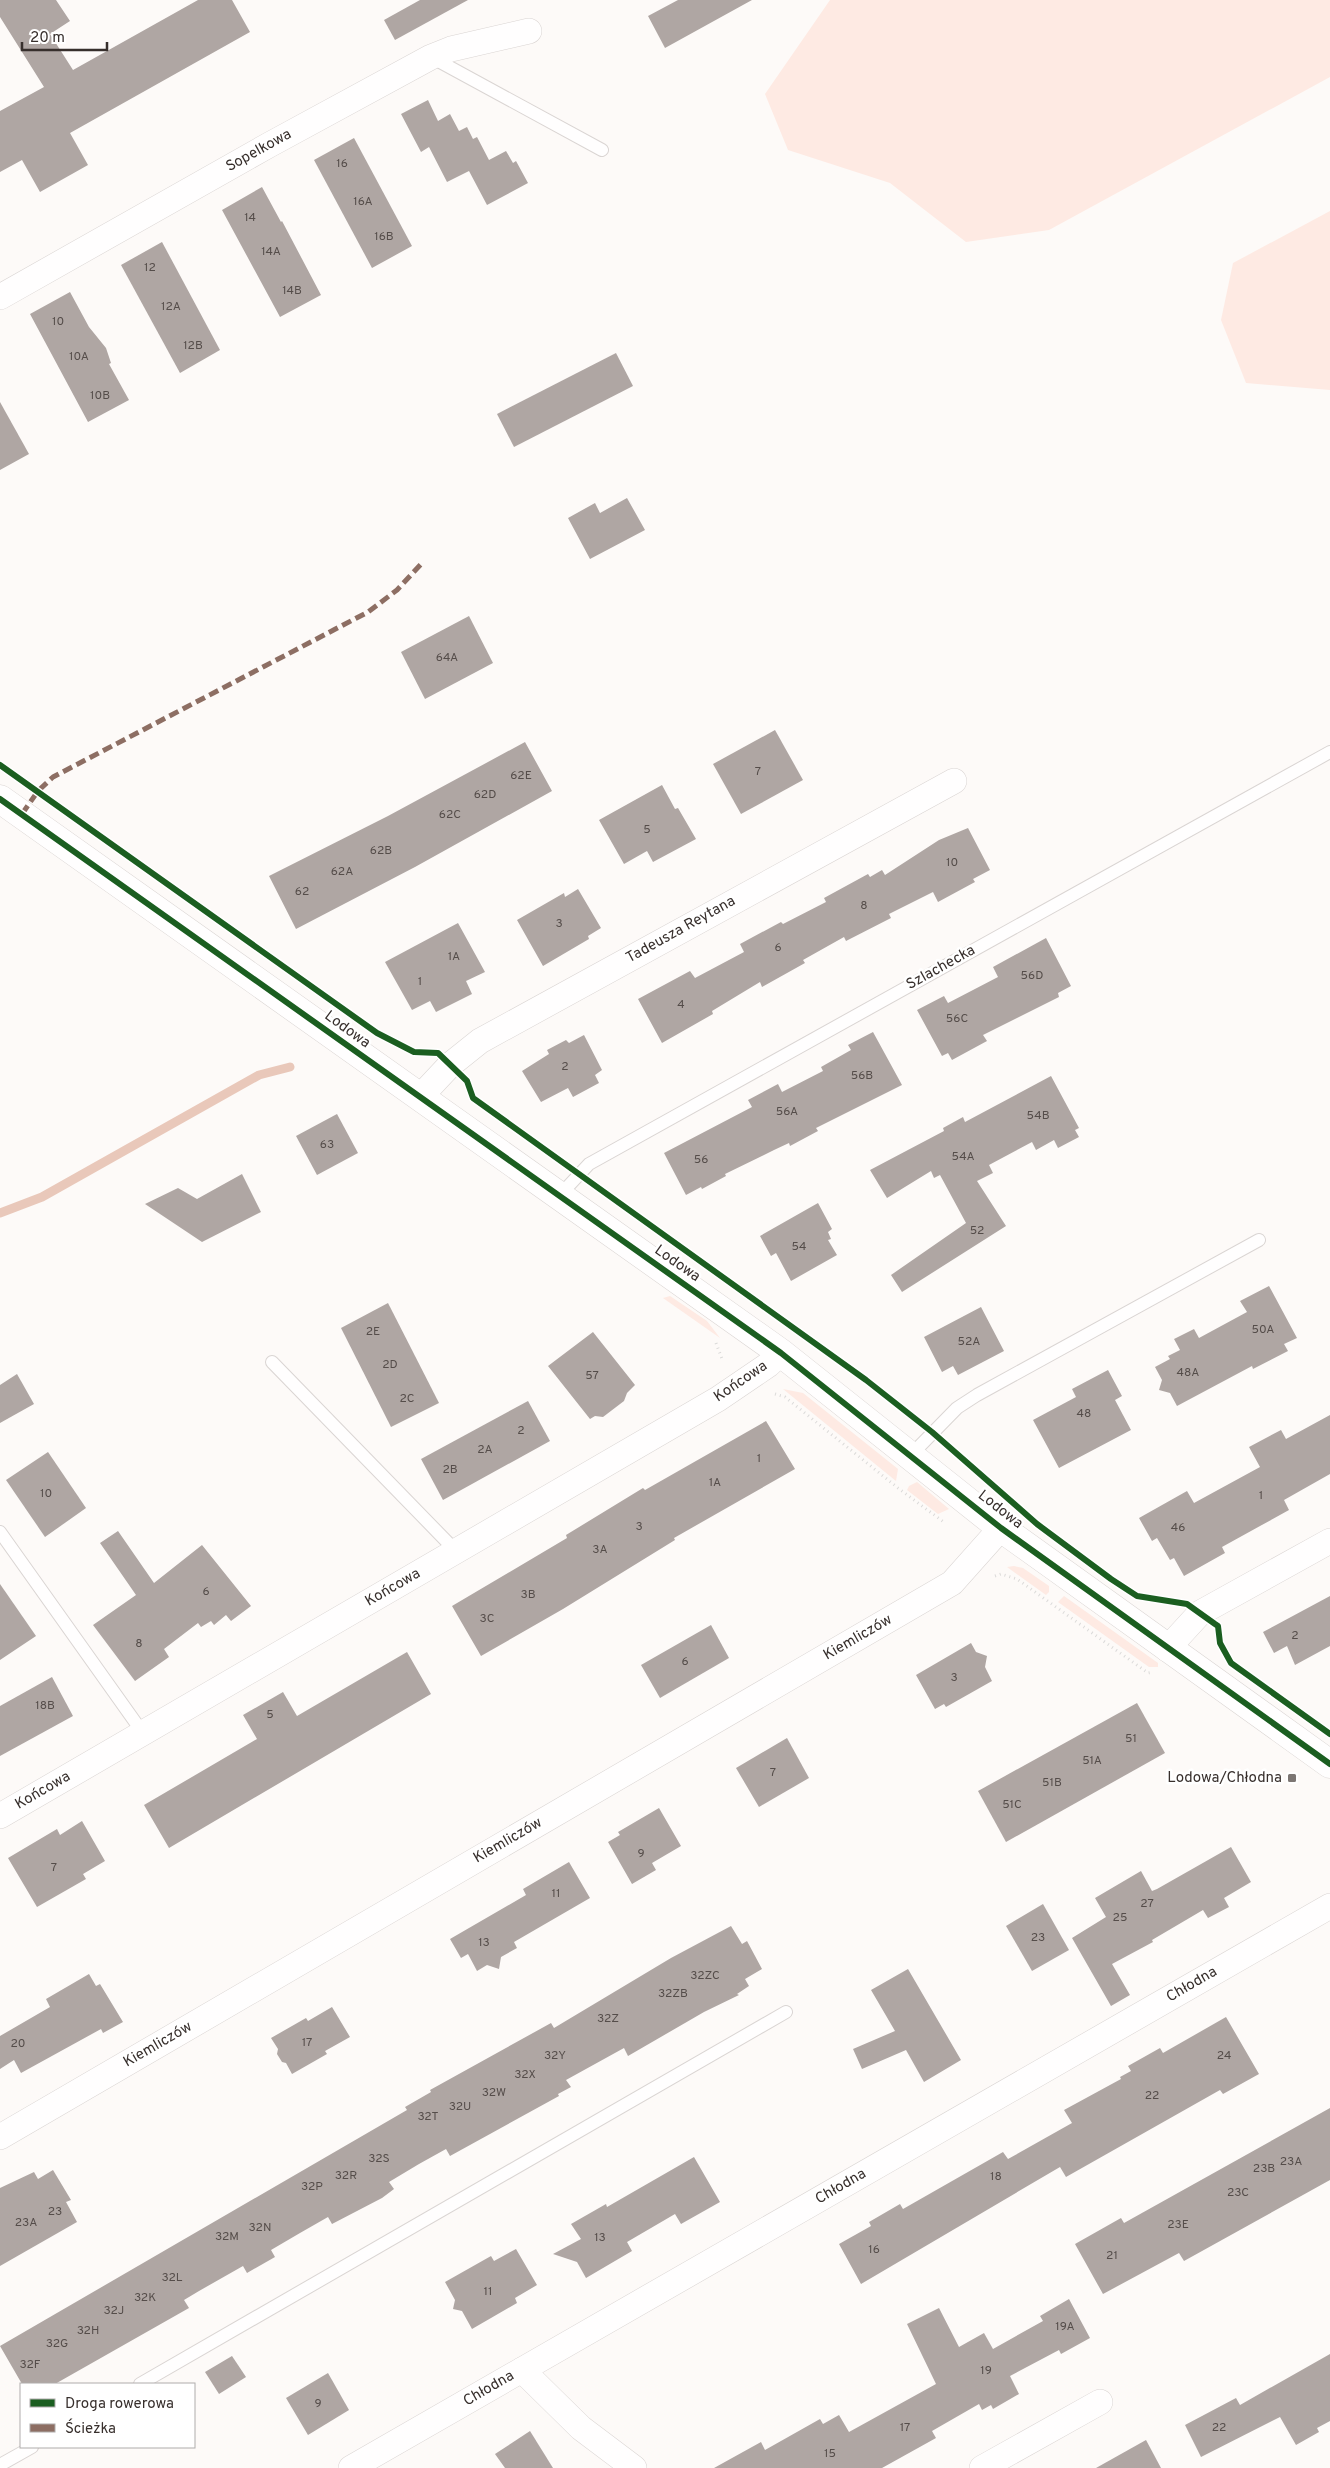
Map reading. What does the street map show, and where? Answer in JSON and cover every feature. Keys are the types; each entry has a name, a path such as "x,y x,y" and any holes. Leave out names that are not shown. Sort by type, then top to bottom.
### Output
{"street":[{"name":"Sopelkowa","path":"0,298 431,57 451,49 529,31"},
{"name":"Tadeusza Reytana","path":"420,1097 450,1065 480,1041 954,781"},
{"name":"Lodowa","path":"0,799 781,1353 1163,1660 1330,1764"},
{"name":"Końcowa","path":"0,1816 718,1399 768,1365 781,1353"},
{"name":"Kiemliczów","path":"0,2137 952,1583 1001,1528"},
{"path":"1163,1660 1200,1613 1330,1541"},
{"name":"Chłodna","path":"351,2468 1330,1906"},
{"path":"522,2370 581,2428 634,2468"},
{"path":"982,2468 1100,2402"}],"lane":[{"path":"431,57 602,150"},
{"name":"Szlachecka","path":"560,1195 589,1164 1330,752"},
{"path":"910,1456 957,1408 977,1395 1259,1240"},
{"path":"272,1362 456,1551"},
{"path":"0,1532 142,1733"},
{"path":"142,2383 786,2012"},
{"path":"0,2465 30,2448"}],"path":[{"path":"771,1393 785,1397 898,1488 945,1523"},
{"path":"987,1579 1001,1574 1017,1579 1148,1673 1163,1660"}],"shaded area":[{"path":"830,0 1330,0 1330,77 1049,230 966,242 890,183 788,150 765,94"},
{"path":"1330,211 1330,390 1246,383 1221,320 1233,263"},
{"path":"670,1296 707,1321 720,1338 663,1298"},
{"path":"783,1389 803,1393 898,1469 896,1481"},
{"path":"917,1482 949,1509 938,1514 907,1490 909,1486"},
{"path":"1007,1567 1023,1568 1049,1586 1049,1592 1046,1595"},
{"path":"1064,1596 1158,1663 1158,1667 1149,1667 1058,1602"}],"building":[{"path":"0,0 56,0 70,21 50,34 73,70 198,0 232,0 250,32 70,133 88,165 40,192 22,160 0,172 0,111 44,87 0,17"},
{"path":"420,0 468,0 395,40 384,20"},
{"path":"678,0 752,0 665,48 648,16"},
{"path":"428,100 438,121 450,114 459,131 467,127 473,139 477,137 489,160 506,151 513,163 516,161 528,183 487,205 469,171 447,182 429,147 421,152 401,114"},
{"path":"354,138 412,246 372,268 314,160"},
{"path":"262,187 321,295 280,317 222,210"},
{"path":"162,242 220,350 180,373 121,265"},
{"path":"70,292 89,327 106,348 111,363 109,364 129,400 88,422 30,314"},
{"path":"616,353 633,386 514,447 497,414"},
{"path":"0,402 29,454 0,470"},
{"path":"627,498 645,530 590,559 568,518 595,503 600,513"},
{"path":"469,616 493,663 425,699 401,652"},
{"path":"775,730 803,780 741,814 713,764"},
{"path":"525,742 552,791 415,867 296,929 269,876 388,816"},
{"path":"662,785 675,809 678,808 696,839 653,862 647,851 624,864 599,820"},
{"path":"968,828 990,870 973,879 975,882 938,902 933,892 889,914 891,918 846,941 844,937 803,960 805,963 762,987 760,982 712,1011 713,1014 662,1043 638,999 690,971 695,978 744,952 740,944 781,922 783,924 826,902 824,898 868,874 870,877 882,870 885,875 939,840"},
{"path":"578,889 601,928 588,936 589,939 543,966 517,920 564,893 565,897"},
{"path":"458,923 485,972 466,981 472,994 436,1012 430,1001 412,1010 385,962"},
{"path":"1046,938 1071,986 1058,993 1059,997 983,1035 987,1041 952,1060 948,1053 942,1056 917,1010 944,996 948,1003 998,977 993,967"},
{"path":"873,1032 902,1085 816,1128 818,1131 790,1146 789,1143 774,1150 725,1174 726,1176 702,1189 701,1187 686,1195 664,1153 752,1107 748,1100 778,1084 782,1092 823,1071 821,1067 851,1050 848,1045"},
{"path":"584,1035 602,1070 595,1075 599,1083 573,1097 568,1088 541,1102 522,1071 549,1054 547,1050 566,1040 569,1043"},
{"path":"1051,1076 1079,1128 1075,1130 1079,1137 1058,1148 1054,1140 1036,1150 1032,1142 989,1165 993,1173 977,1181 1006,1226 902,1292 891,1275 966,1223 940,1175 934,1178 931,1171 887,1198 870,1170 944,1131 943,1128 963,1117 965,1122"},
{"path":"337,1114 358,1153 317,1175 296,1136"},
{"path":"242,1174 261,1212 202,1242 145,1204 178,1188 197,1199"},
{"path":"818,1203 832,1229 828,1232 831,1239 828,1240 837,1255 791,1281 776,1253 771,1256 760,1236"},
{"path":"1269,1286 1297,1338 1284,1344 1288,1351 1253,1369 1252,1366 1177,1406 1170,1393 1159,1390 1162,1380 1155,1367 1170,1359 1168,1356 1180,1350 1174,1339 1194,1329 1199,1338 1247,1312 1240,1301"},
{"path":"388,1303 439,1403 391,1427 341,1328"},
{"path":"981,1307 1004,1351 958,1375 953,1366 942,1372 924,1337"},
{"path":"593,1332 635,1385 627,1393 624,1401 603,1417 595,1416 590,1419 548,1366"},
{"path":"1108,1370 1122,1396 1115,1400 1131,1430 1059,1468 1033,1420 1076,1397 1072,1389"},
{"path":"17,1374 34,1404 0,1423 0,1385"},
{"path":"528,1401 550,1441 443,1500 421,1459"},
{"path":"1330,1415 1330,1474 1284,1500 1289,1510 1222,1547 1225,1553 1184,1576 1174,1558 1170,1560 1157,1538 1152,1541 1139,1518 1187,1491 1194,1503 1260,1467 1249,1447 1281,1430 1286,1439"},
{"path":"766,1421 795,1469 674,1538 675,1540 563,1609 481,1656 452,1606 567,1538 566,1535 643,1488 645,1490"},
{"path":"48,1452 86,1508 45,1537 6,1480"},
{"path":"118,1531 154,1583 202,1545 251,1606 231,1621 226,1615 214,1625 211,1621 201,1627 198,1623 164,1649 169,1657 135,1681 93,1625 136,1595 100,1543"},
{"path":"0,1584 36,1636 0,1660"},
{"path":"1330,1596 1330,1646 1295,1665 1287,1646 1274,1653 1263,1632"},
{"path":"711,1625 729,1658 660,1698 641,1665"},
{"path":"971,1643 976,1652 987,1656 985,1667 992,1681 946,1707 944,1704 935,1709 916,1675"},
{"path":"407,1652 431,1694 169,1848 144,1805 257,1739 243,1715 283,1692 297,1716"},
{"path":"52,1677 73,1716 0,1756 0,1706"},
{"path":"1137,1703 1165,1753 1006,1842 978,1791"},
{"path":"787,1738 809,1778 759,1807 736,1768"},
{"path":"659,1808 681,1846 652,1863 656,1870 632,1884 608,1842 620,1835 618,1832"},
{"path":"82,1821 105,1861 83,1874 86,1879 37,1907 8,1858 57,1829 60,1835"},
{"path":"1231,1847 1251,1882 1224,1898 1229,1907 1208,1918 1203,1910 1152,1940 1153,1942 1112,1964 1130,1995 1111,2006 1072,1938 1106,1917 1095,1898 1141,1871 1152,1891"},
{"path":"569,1862 590,1898 514,1942 517,1948 501,1957 499,1969 487,1965 477,1971 468,1954 461,1958 450,1939 526,1895 523,1889"},
{"path":"1043,1904 1069,1950 1032,1971 1006,1926"},
{"path":"731,1926 742,1944 747,1941 762,1969 745,1979 749,1986 737,1994 739,1995 704,2012 628,2056 624,2048 566,2080 571,2087 558,2094 559,2096 450,2156 446,2149 419,2164 389,2182 394,2189 382,2198 332,2224 328,2217 271,2250 275,2257 247,2273 243,2266 199,2291 184,2300 189,2308 57,2383 21,2383 0,2346 407,2110 405,2107 431,2092 430,2090 551,2023 554,2028 671,1958"},
{"path":"908,1969 961,2060 924,2082 906,2050 862,2069 853,2049 895,2031 871,1990"},
{"path":"89,1974 96,1986 100,1984 123,2022 103,2033 101,2029 21,2073 14,2060 0,2069 0,2036 50,2007 46,1999"},
{"path":"332,2007 350,2037 325,2051 327,2054 292,2074 286,2063 282,2062 277,2054 278,2049 271,2038 306,2018 308,2021"},
{"path":"1226,2017 1259,2074 1223,2094 1220,2090 1066,2177 1060,2167 861,2284 839,2244 871,2226 869,2222 900,2204 903,2209 1003,2152 1008,2159 1072,2123 1064,2110 1121,2079 1120,2077 1131,2071 1128,2066 1160,2048 1163,2053"},
{"path":"1330,2108 1330,2180 1184,2261 1179,2253 1103,2294 1075,2244 1121,2218 1124,2223"},
{"path":"694,2157 720,2202 681,2224 675,2214 627,2242 632,2251 586,2278 577,2262 553,2254 581,2239 571,2224 606,2204 607,2207"},
{"path":"53,2170 71,2200 66,2202 77,2222 0,2266 0,2188 34,2172 38,2179"},
{"path":"516,2249 537,2285 515,2298 517,2303 472,2329 462,2311 453,2309 455,2300 445,2282 491,2256 494,2261"},
{"path":"1069,2299 1090,2338 1061,2354 1059,2350 1010,2376 1019,2394 993,2409 991,2405 982,2410 979,2404 932,2431 936,2438 882,2468 714,2468 761,2442 765,2450 820,2419 823,2424 839,2415 849,2432 936,2384 907,2324 939,2308 959,2347 984,2333 993,2349 1043,2321 1040,2316"},
{"path":"1330,2354 1330,2421 1317,2428 1319,2432 1296,2445 1280,2417 1201,2457 1185,2425 1236,2398 1240,2405"},
{"path":"232,2356 246,2377 219,2394 205,2372"},
{"path":"328,2373 349,2410 308,2435 286,2398"},
{"path":"530,2431 553,2468 505,2468 495,2454"},
{"path":"1146,2440 1161,2468 1096,2468"}],"waterway":[{"path":"0,1213 42,1197 259,1075 290,1067"}],"marked path":[{"path":"22,814 38,791 53,777 368,612 397,590 423,562"}],"cycle path":[{"path":"0,765 377,1033 414,1052 438,1053 467,1081 473,1098 866,1380 932,1432 1037,1524 1111,1579 1137,1596 1187,1604 1218,1626 1220,1643 1231,1663 1330,1734"},
{"path":"0,799 781,1353 1001,1528 1330,1764"}],"place":[{"name":"Lodowa/Chłodna","path":"1292,1778"}]}
